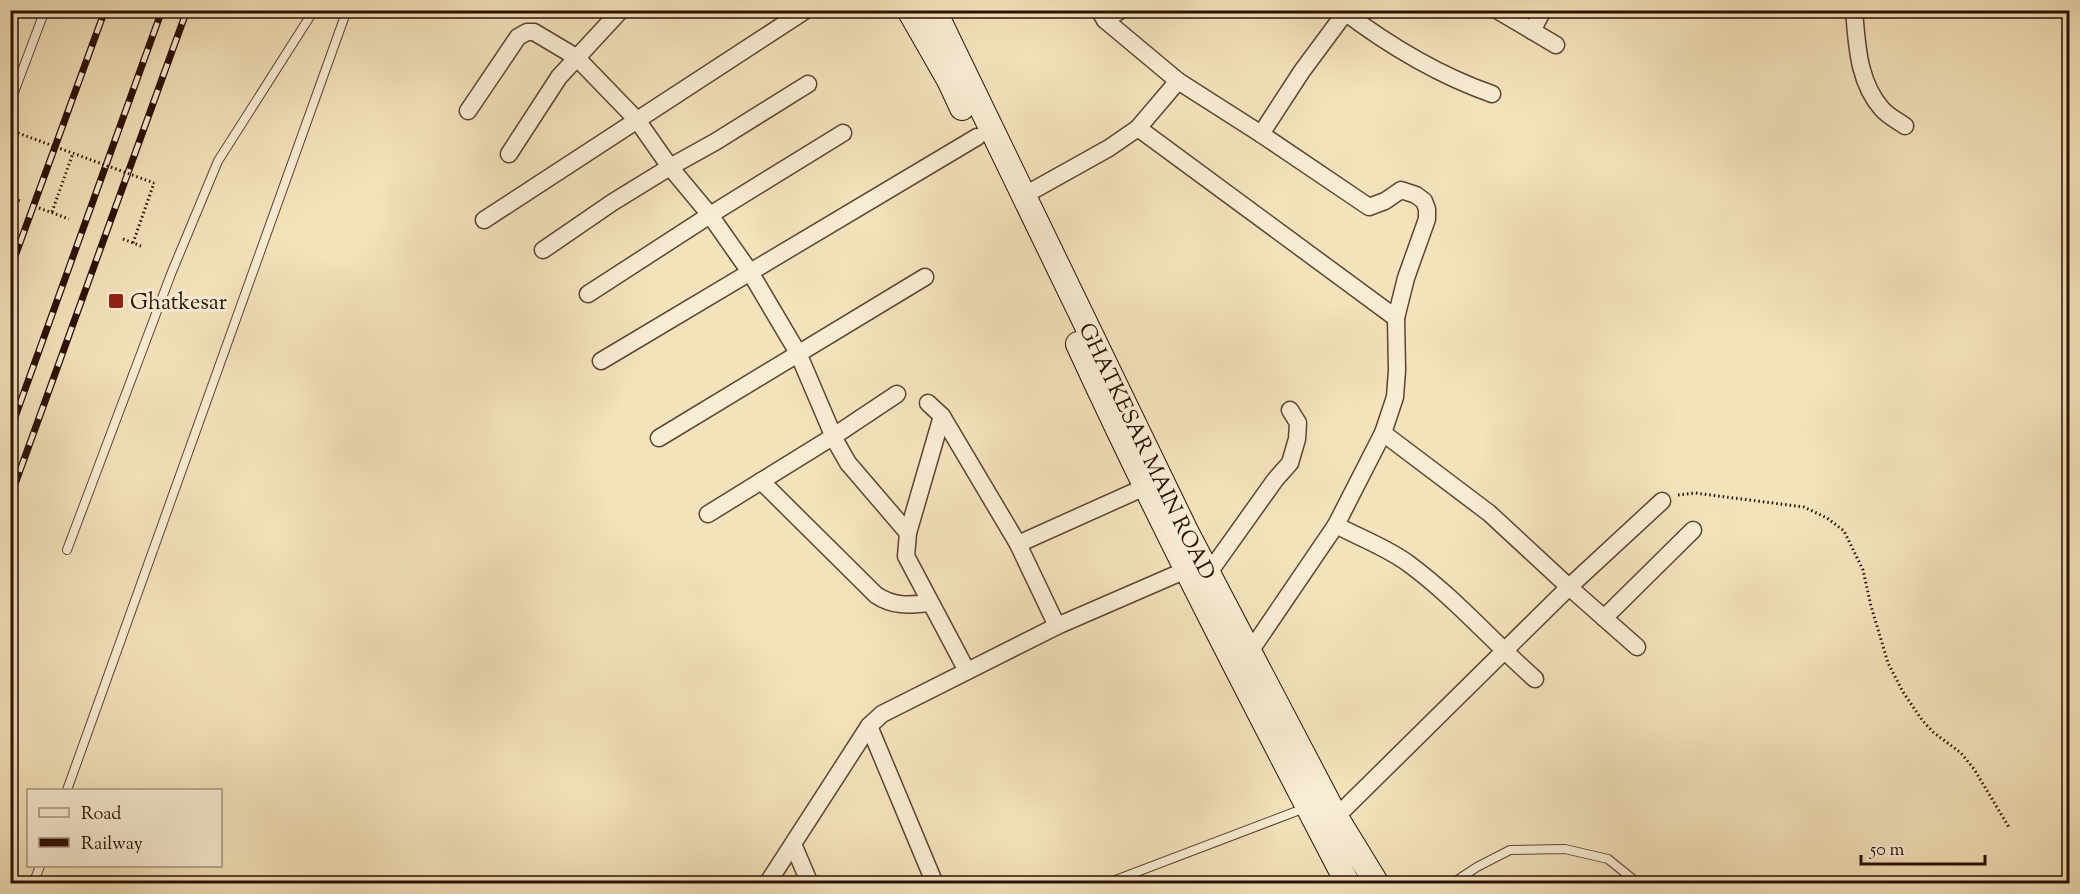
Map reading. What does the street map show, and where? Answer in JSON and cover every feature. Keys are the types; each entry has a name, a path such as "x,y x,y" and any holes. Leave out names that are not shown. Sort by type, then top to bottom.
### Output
{"main road":[{"name":"GHATKESAR MAIN ROAD","path":"909,10 949,80 976,137 1016,200 1197,572 1321,817 1377,884"},
{"name":"GHATKESAR MAIN ROAD","path":"934,10 1016,200 1145,487 1249,653 1348,884"}],"street":[{"path":"509,154 559,77 621,10"},
{"path":"484,220 806,10"},
{"path":"1102,15 1121,10"},
{"path":"1497,10 1556,45"},
{"path":"1532,31 1543,10"},
{"path":"1854,10 1857,53 1868,87 1883,110 1905,126"},
{"path":"1261,134 1343,12 1428,67 1467,86 1492,94"},
{"path":"1102,15 1178,81 1369,207 1385,201 1401,190 1424,201 1427,209 1396,318 1395,398 1383,433 1336,525 1249,653"},
{"path":"468,111 518,37 534,32 576,57 637,120 670,167 710,215 750,272 798,353 848,463 908,533"},
{"path":"1016,200 1108,148 1138,128 1178,81"},
{"path":"543,250 670,167 808,84"},
{"path":"1138,128 1396,318"},
{"path":"588,294 843,133"},
{"path":"601,362 976,137"},
{"path":"659,438 925,277"},
{"path":"708,514 897,394"},
{"path":"928,403 942,416 1018,544 1057,626"},
{"path":"767,884 869,726 882,714 1057,626 1197,572 1290,463 1297,439 1298,423 1290,410"},
{"path":"942,416 908,533 906,556 967,671"},
{"path":"1383,433 1489,513 1637,647"},
{"path":"761,481 876,595 893,604 906,606 930,603"},
{"path":"1018,544 1145,487"},
{"path":"1321,817 1503,652 1662,501"},
{"path":"1336,525 1408,563 1535,679"},
{"path":"1604,618 1693,530"},
{"path":"869,726 935,884"},
{"path":"793,844 810,884"}],"lane":[{"path":"10,103 45,10"},
{"path":"67,550 171,274 218,161 314,10"},
{"path":"66,789 348,10"},
{"path":"1105,884 1321,817"},
{"path":"1451,884 1510,850 1565,849 1608,859 1639,884"},
{"path":"33,884 40,867"}],"path":[{"path":"10,156 18,133 154,183 133,243"},
{"path":"52,212 73,153"},
{"path":"10,197 20,201"},
{"path":"39,208 69,219"},
{"path":"123,239 141,246"},
{"path":"1662,501 1676,495 1695,493 1804,507 1827,518 1844,531 1863,570 1888,663 1903,692 1933,732 1961,753 1974,769 2010,829"}],"railway":[{"path":"10,270 105,10"},
{"path":"10,431 162,10"},
{"path":"10,498 187,10"}],"place":[{"name":"Ghatkesar","path":"116,301"}]}
